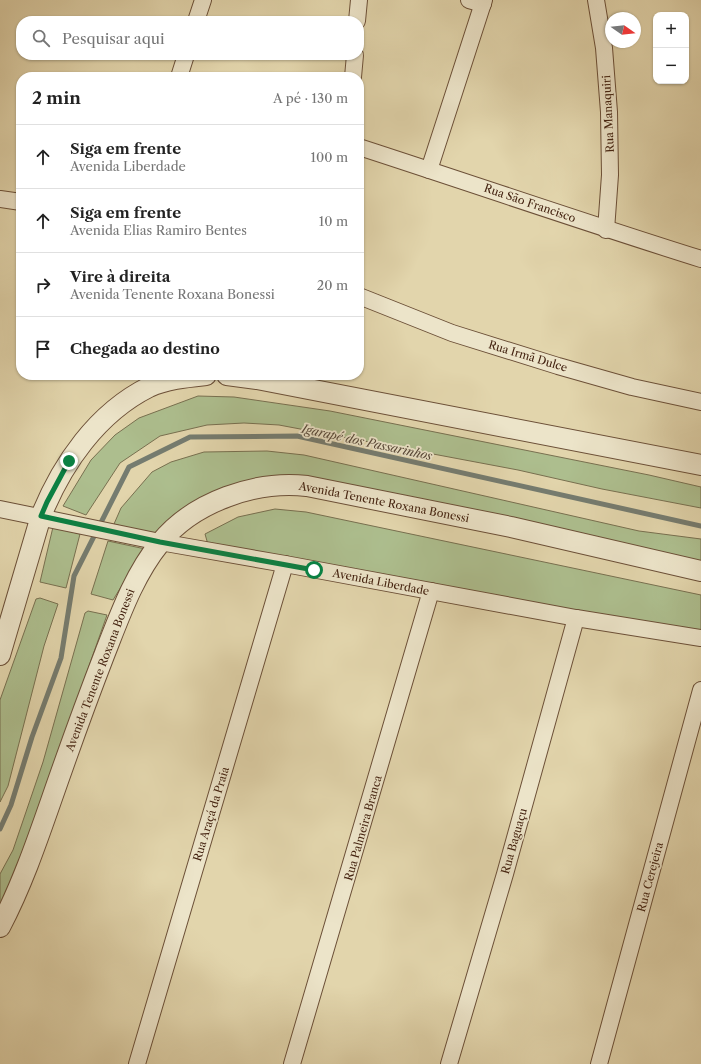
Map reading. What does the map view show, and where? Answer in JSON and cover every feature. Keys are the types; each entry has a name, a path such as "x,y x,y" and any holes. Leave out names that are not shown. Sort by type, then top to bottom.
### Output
{"street":[{"path":"198,16 203,0"},
{"path":"357,16 358,0"},
{"name":"Rua Manaquiri","path":"596,0 604,48 609,112 610,175 606,230"},
{"path":"429,170 478,1"},
{"path":"181,72 184,60"},
{"path":"353,72 355,60"},
{"name":"Rua São Francisco","path":"364,150 556,212 606,230 701,259"},
{"path":"0,199 16,201"},
{"name":"Rua Irmã Dulce","path":"364,298 452,333 558,366 632,387 701,402"},
{"path":"0,655 41,516 69,461 89,435 116,408 150,387 172,380"},
{"path":"262,380 701,465"},
{"name":"Avenida Tenente Roxana Bonessi","path":"0,927 20,884 35,846 88,697 132,586 160,542 175,528 206,506 222,498 263,486 294,484 328,489 510,527 701,571"},
{"name":"Avenida Liberdade","path":"0,509 41,516 160,542 576,618 701,638"},
{"name":"Rua Araçá da Praia","path":"137,1064 285,564"},
{"name":"Rua Palmeira Branca","path":"292,1064 431,591"},
{"name":"Rua Baguaçu","path":"449,1064 505,874 576,618"},
{"name":"Rua Cerejeira","path":"599,1064 701,690"}],"green space":[{"path":"198,396 234,397 330,411 649,475 701,487 701,508 602,489 518,470 279,425 244,423 207,425 160,436 120,463 86,515 63,506 91,460 115,435 139,418"},
{"path":"267,451 304,455 639,531 701,539 701,562 273,479 160,537 114,524 121,508 152,472 171,462 204,452"},
{"path":"275,509 306,512 701,595 701,640 209,548 205,534 238,517"},
{"path":"53,527 80,534 66,588 40,582"},
{"path":"108,541 150,550 129,574 113,600 91,594"},
{"path":"40,598 58,604 44,646 8,786 0,802 0,700 36,599"},
{"path":"88,611 107,615 52,771 31,839 0,908 0,874 13,850 43,762 85,613"}],"waterway":[{"name":"Igarapé dos Passarinhos","path":"0,829 11,805 32,737 61,658 74,576 129,467 190,437 297,436 701,526"}],"route":[{"path":"69,461 41,516 160,542 314,570"}]}
